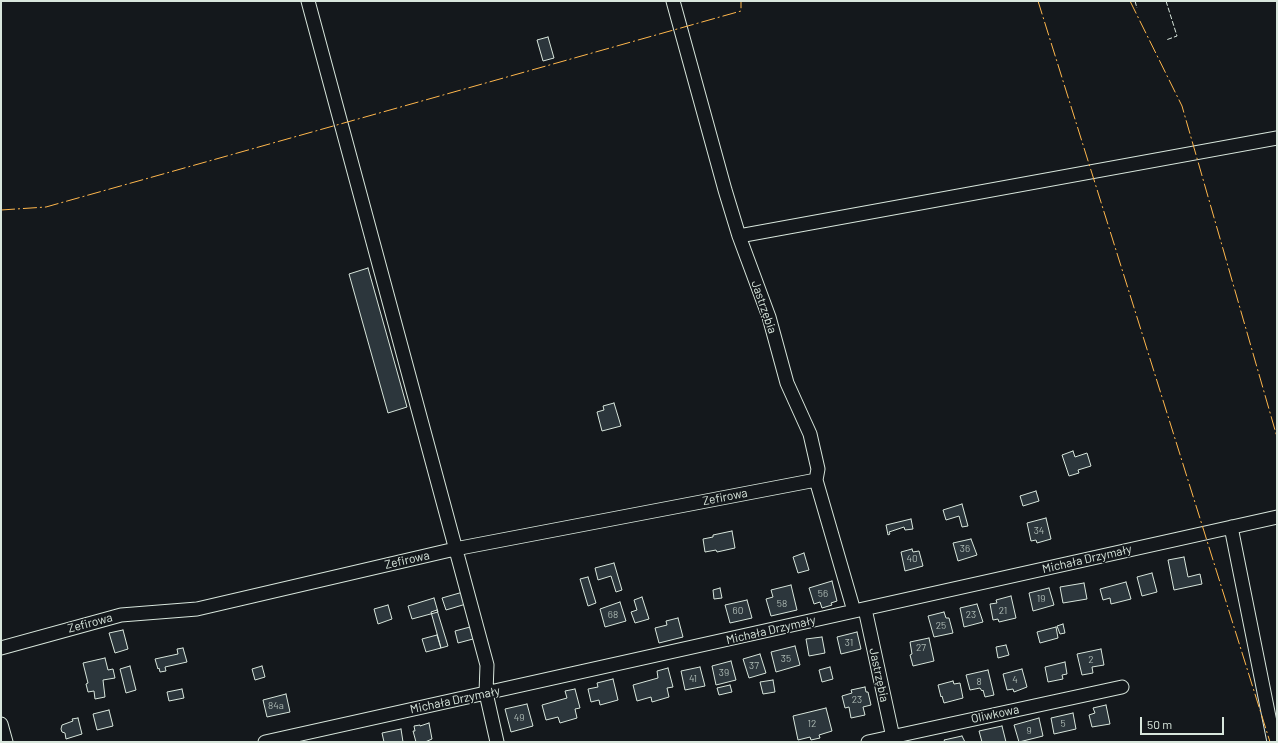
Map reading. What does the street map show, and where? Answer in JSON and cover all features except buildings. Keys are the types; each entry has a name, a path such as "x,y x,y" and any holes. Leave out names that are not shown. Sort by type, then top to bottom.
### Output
{"street":[{"path":"308,1 487,665 486,693 498,742"},
{"name":"Jastrzębia","path":"673,1 739,236 769,317 787,383 810,434 818,469 816,480 859,610 893,739"},
{"path":"739,236 1277,138"},
{"name":"Zefirowa","path":"1,648 121,615 197,609 455,549 816,480"},
{"name":"Michała Drzymały","path":"265,742 1277,517"},
{"path":"1231,528 1274,742"},
{"name":"Oliwkowa","path":"868,742 893,739 1122,687"},
{"path":"1,724 6,742"}],"fence":[{"path":"1135,1 1137,8"},
{"path":"1166,1 1177,36 1166,40"}],"power":[{"path":"1,210 46,207 741,11 741,1"},
{"path":"1038,1 1270,742"},
{"path":"1130,1 1182,106 1277,437"}]}
